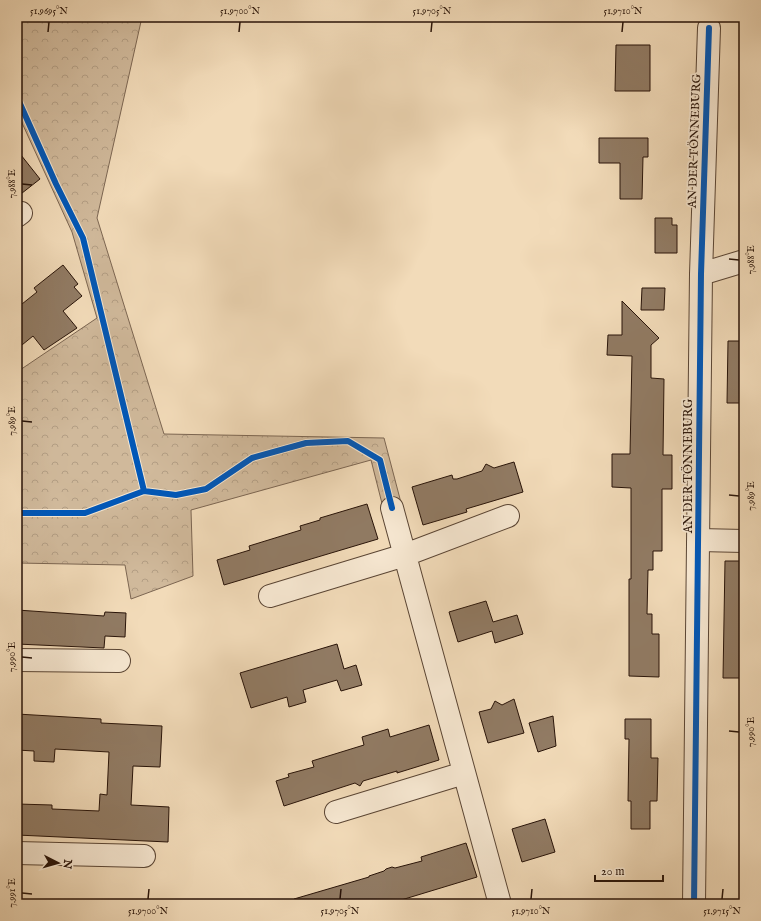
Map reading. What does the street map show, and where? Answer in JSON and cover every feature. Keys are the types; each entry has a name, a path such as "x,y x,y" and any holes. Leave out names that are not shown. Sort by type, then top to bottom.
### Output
{"street":[{"name":"AN DER TÖNNEBURG","path":"694,904 701,274 709,28"},
{"path":"701,274 744,261"},
{"path":"392,508 500,904"},
{"path":"270,596 405,555 508,516"},
{"path":"699,540 744,541"},
{"path":"17,660 119,661"},
{"path":"336,812 464,773"},
{"path":"17,853 144,856"}],"green space":[{"path":"17,17 142,17 97,218 164,434 384,438 409,533 391,539 371,460 191,510 193,576 131,599 125,565 17,563 17,372 97,318 72,232 17,112"}],"building":[{"path":"616,45 650,45 650,91 615,91"},
{"path":"599,138 648,138 648,157 643,157 642,199 620,199 620,163 599,163"},
{"path":"17,150 40,179 17,197"},
{"path":"655,218 672,218 672,225 677,225 677,253 655,253"},
{"path":"63,265 78,284 74,287 82,296 63,311 77,328 44,350 33,336 17,349 17,308 37,292 34,288"},
{"path":"642,288 665,288 664,310 641,310"},
{"path":"622,301 659,338 651,345 651,378 664,379 663,455 672,455 672,489 662,489 662,551 653,551 653,570 648,570 647,614 652,614 652,634 659,634 659,677 629,676 631,488 612,487 612,454 630,454 632,356 607,355 608,335 622,335"},
{"path":"728,341 744,341 744,403 727,403"},
{"path":"514,462 523,492 466,509 467,512 423,525 412,487 452,475 453,479 457,479 482,471 486,464 494,468"},
{"path":"367,504 378,539 224,585 217,560 250,550 249,546 301,530 300,526 320,520 320,518"},
{"path":"725,561 744,561 744,678 723,678"},
{"path":"486,601 493,622 517,615 523,634 495,643 492,631 458,642 449,612"},
{"path":"17,610 104,616 105,612 126,613 125,637 105,636 104,648 17,644"},
{"path":"337,644 344,669 356,665 362,685 341,691 337,680 303,690 306,702 289,707 287,697 251,708 240,673"},
{"path":"514,699 524,733 488,743 479,712 491,709 495,701 502,705"},
{"path":"17,714 101,719 101,723 162,726 160,767 133,766 131,805 169,807 168,842 17,835 17,804 52,805 52,809 99,811 100,794 107,795 109,752 55,749 54,762 34,761 34,751 17,750"},
{"path":"553,716 556,746 538,752 529,723"},
{"path":"625,719 651,719 651,758 658,758 657,801 650,801 650,829 631,829 631,801 628,801 629,739 625,739"},
{"path":"429,725 439,760 397,773 397,771 363,781 360,786 355,783 284,806 276,781 289,777 288,774 314,767 312,761 364,745 362,737 388,729 390,737"},
{"path":"545,819 555,852 522,862 512,829"},
{"path":"466,843 477,877 388,904 295,904 294,899 369,877 392,867 395,868 422,861 421,857"}],"cycle path":[{"path":"694,904 701,274 709,28"},
{"path":"17,97 56,184 83,238 144,491 176,495 206,489 252,458 306,443 348,441 380,460 392,508"},
{"path":"17,513 85,513 144,491"}]}
